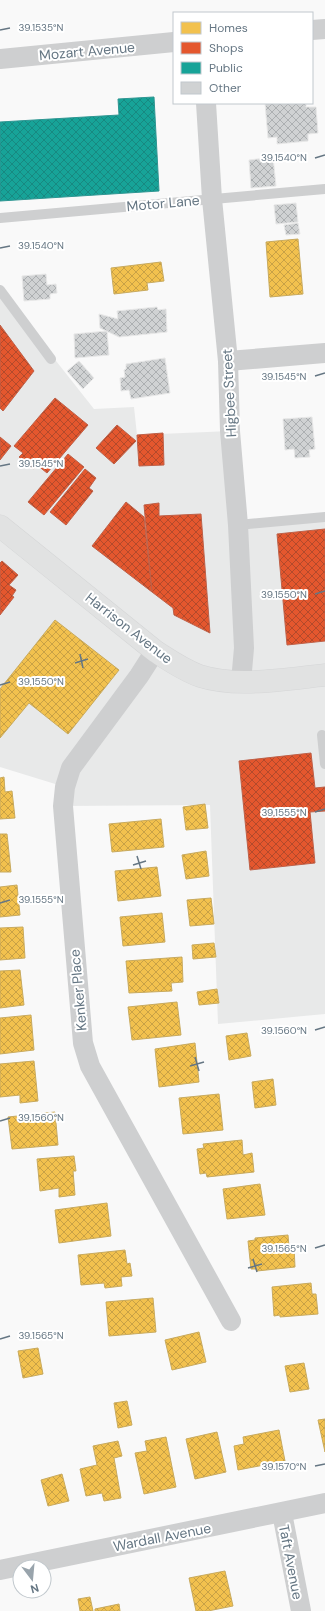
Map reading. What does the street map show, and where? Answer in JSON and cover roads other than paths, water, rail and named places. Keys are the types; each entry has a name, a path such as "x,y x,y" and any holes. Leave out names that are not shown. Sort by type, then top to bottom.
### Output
{"main road":[{"name":"Harrison Avenue","path":"0,526 155,651 181,668 200,676 221,681 241,682 325,675"}],"street":[{"path":"313,30 325,29"},
{"name":"Mozart Avenue","path":"0,59 173,42"},
{"name":"Higbee Street","path":"206,104 212,199 228,361 230,431 238,525 244,648 241,682"},
{"path":"228,361 325,353"},
{"name":"Kenker Place","path":"155,651 139,676 71,768 65,787 63,806 83,1043 90,1066 231,1321"},
{"name":"Wardall Avenue","path":"0,1570 325,1503"},
{"name":"Taft Avenue","path":"282,1513 301,1611"}],"lane":[{"name":"Motor Lane","path":"0,218 325,189"},
{"path":"0,290 51,359"},
{"path":"238,525 325,517"},
{"path":"322,735 325,764"}]}
